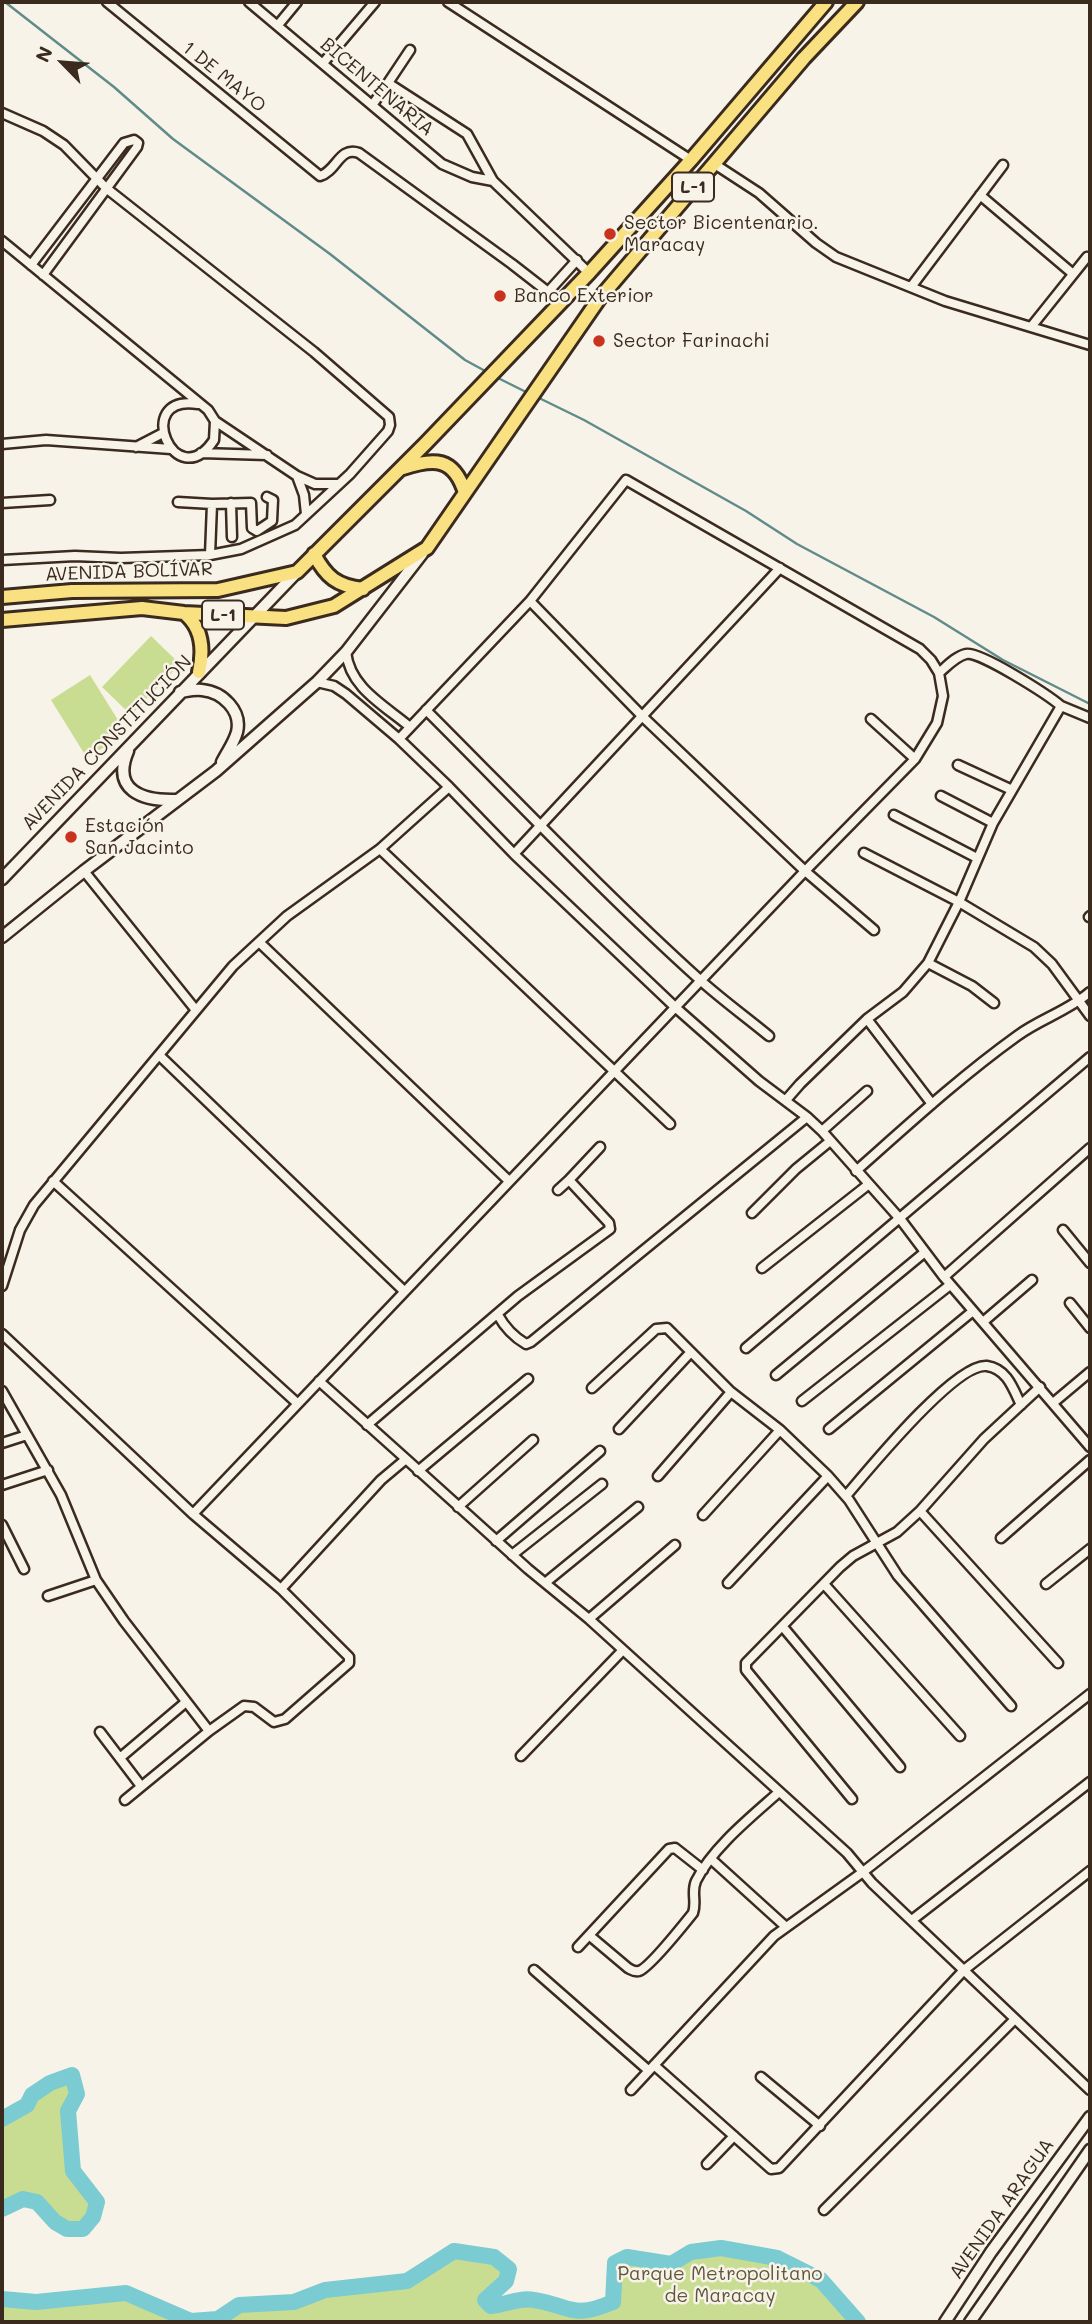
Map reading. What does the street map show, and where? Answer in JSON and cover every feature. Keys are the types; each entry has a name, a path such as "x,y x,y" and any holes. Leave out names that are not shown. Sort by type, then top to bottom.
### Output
{"main road":[{"name":"L-1","path":"297,572 589,273 691,160 826,2"},
{"name":"L-1","path":"427,548 599,299 713,163 856,2"},
{"path":"400,469 429,460 445,464 461,481 465,493"},
{"name":"AVENIDA BOLÍVAR","path":"2,620 142,608 286,618 334,606 427,548"},
{"path":"314,554 328,577 347,587 363,589"},
{"name":"AVENIDA BOLÍVAR","path":"2,597 72,591 218,590 297,572"},
{"path":"184,613 191,618 202,645 199,672"}],"street":[{"name":"1 DE MAYO","path":"107,2 320,176 330,171 344,153 351,150 370,160 548,292"},
{"name":"BICENTENARIA","path":"248,2 324,62 442,164 472,177 493,181"},
{"path":"278,25 297,2"},
{"path":"324,62 375,2"},
{"path":"448,2 691,160"},
{"path":"373,104 410,50"},
{"path":"388,83 467,134 493,181 589,273"},
{"path":"2,113 43,131 64,145 96,180 314,352 389,417 388,431 351,474 295,525 242,549 210,555 121,558 75,556 2,560"},
{"path":"31,265 124,143 134,140 138,143 43,275"},
{"path":"713,163 760,193 816,243 836,257 945,301 1090,345"},
{"path":"911,287 1003,165"},
{"path":"980,195 1072,272"},
{"path":"2,241 172,379 208,410 215,421 296,475 315,484 339,484"},
{"path":"1031,327 1072,272 1087,257"},
{"path":"559,304 548,292 577,260"},
{"path":"172,379 181,404"},
{"path":"198,404 181,404 169,411 163,424 163,433 171,449 180,455 191,456 201,453 267,455"},
{"path":"201,453 214,440 215,421"},
{"path":"133,448 163,433"},
{"path":"2,444 46,440 171,449"},
{"path":"296,475 304,495 306,514"},
{"path":"193,1514 915,759 940,714 943,686 931,660 920,649 626,480 530,601 399,739"},
{"path":"178,502 251,503 252,528 257,531 272,521 273,500 267,497"},
{"path":"2,503 50,500"},
{"path":"231,503 232,537"},
{"path":"210,555 212,504"},
{"path":"2,937 216,771 317,682 346,652 427,548"},
{"path":"514,853 780,568"},
{"name":"AVENIDA CONSTITUCIÓN","path":"2,878 297,572"},
{"path":"530,601 643,717 805,871 874,930"},
{"path":"346,652 348,665 357,681 382,706 410,727"},
{"path":"939,673 963,654 969,653 1003,668 1061,706 1090,718"},
{"path":"317,682 334,686 346,694 399,739 675,1007 759,1081 807,1117 901,1220 947,1281 1090,1447"},
{"path":"180,692 201,689 210,691 232,707 237,715 238,729 234,741 216,771"},
{"path":"786,1100 867,1019 903,992 928,963 959,902 993,823 1061,706"},
{"path":"426,710 477,759 540,827 700,981 769,1036"},
{"path":"390,732 400,719"},
{"path":"871,719 915,759"},
{"path":"131,744 123,771 125,781 134,793 159,801 177,800"},
{"path":"958,765 1012,790"},
{"path":"2,1286 20,1230 34,1205 233,966 287,916 380,849 449,787"},
{"path":"942,796 993,823"},
{"path":"894,815 977,858"},
{"path":"380,849 670,1124"},
{"path":"864,853 959,902 1034,947 1052,964 1090,1016"},
{"path":"84,871 195,1009"},
{"path":"259,942 509,1181"},
{"path":"928,963 972,986 994,1003"},
{"path":"856,1171 969,1070 1034,1023 1080,1001 1090,992"},
{"path":"867,1019 932,1104"},
{"path":"160,1056 404,1291"},
{"path":"746,1348 901,1220 1090,1057"},
{"path":"821,1131 867,1091"},
{"path":"498,1315 502,1323 520,1341 526,1344 531,1342 807,1117"},
{"path":"752,1213 796,1169 830,1142"},
{"path":"558,1190 600,1147"},
{"path":"802,1401 947,1281 1090,1147"},
{"path":"367,1425 518,1296 610,1229 609,1223 569,1180"},
{"path":"53,1181 297,1404"},
{"path":"762,1268 869,1184"},
{"path":"1063,1230 1090,1263"},
{"path":"776,1375 925,1252"},
{"path":"983,1322 1032,1280"},
{"path":"1070,1303 1090,1328"},
{"path":"829,1429 973,1311"},
{"path":"592,1388 656,1329 667,1328 731,1392 780,1430 828,1476 846,1496 898,1576 1012,1706"},
{"path":"2,1334 193,1514 281,1589 345,1652 349,1663 285,1719 274,1722 254,1707 244,1706 125,1800"},
{"path":"619,1429 690,1353"},
{"path":"846,1496 928,1405 979,1366 990,1366 1003,1372 1021,1405"},
{"path":"1053,1403 1090,1372"},
{"path":"418,1471 528,1379"},
{"path":"319,1381 496,1541 589,1619 847,1853 912,1920 1090,2090"},
{"path":"852,1799 746,1670 746,1663 853,1556 897,1532 920,1511 984,1439 1040,1388"},
{"path":"2,1391 48,1470 96,1580 124,1621 209,1731"},
{"path":"658,1476 731,1392"},
{"path":"703,1515 780,1430"},
{"path":"2,1443 27,1435"},
{"path":"458,1507 533,1440"},
{"path":"496,1541 600,1451"},
{"path":"281,1589 382,1480 405,1459"},
{"path":"1001,1538 1090,1460"},
{"path":"2,1485 48,1470"},
{"path":"728,1583 828,1476"},
{"path":"512,1555 601,1483"},
{"path":"545,1583 638,1507"},
{"path":"920,1511 1058,1663"},
{"path":"2,1525 24,1569"},
{"path":"589,1619 675,1545"},
{"path":"1046,1584 1090,1549"},
{"path":"48,1596 96,1580"},
{"path":"824,1584 960,1735"},
{"path":"783,1627 900,1768"},
{"path":"521,1756 622,1651"},
{"path":"631,2090 753,1957 786,1927 863,1872 1090,1694"},
{"path":"121,1757 186,1702"},
{"path":"100,1732 141,1786"},
{"path":"912,1920 1090,1782"},
{"path":"590,1936 628,1968 640,1970 693,1913 695,1885 711,1859 751,1816 779,1792"},
{"path":"579,1947 669,1849 675,1849 703,1871"},
{"path":"711,1859 786,1927"},
{"path":"534,1970 771,2169 775,2169 820,2126 964,1970 1090,1871"},
{"path":"824,2210 1015,2019"},
{"path":"761,2077 820,2126"},
{"name":"AVENIDA ARAGUA","path":"945,2322 998,2241 1090,2117"},
{"path":"707,2164 734,2136"},
{"name":"AVENIDA ARAGUA","path":"970,2322 1090,2150"}],"green space":[{"path":"151,636 180,664 131,715 102,687"},
{"path":"90,675 126,733 87,758 51,700"},
{"path":"72,2075 77,2094 68,2111 73,2171 97,2202 93,2217 83,2229 67,2229 55,2222 37,2202 23,2199 2,2209 2,2119 27,2105 32,2095 50,2083"},
{"name":"Parque Metropolitano de Maracay","path":"721,2248 777,2258 821,2280 858,2322 2,2322 2,2299 36,2302 126,2293 191,2321 218,2319 239,2305 294,2302 325,2290 407,2281 454,2251 494,2257 509,2269 506,2281 486,2300 491,2306 529,2299 580,2311 613,2302 615,2263 627,2257 671,2264 691,2252"}],"waterway":[{"path":"5,2 114,87 173,139 330,254 465,360 487,372"},
{"path":"496,377 528,393"},
{"path":"537,397 584,420 746,511 797,544 934,617 1003,660 1090,704"},
{"path":"2,2119 27,2105 32,2095 50,2083 72,2075 77,2094 68,2111 73,2171 97,2202 93,2217 83,2229 67,2229 55,2222 37,2202 23,2199 2,2209"},
{"path":"2,2299 36,2302 126,2293 191,2321 218,2319 239,2305 294,2302 325,2290 407,2281 454,2251 494,2257 509,2269 506,2281 485,2300 491,2306 529,2299 580,2311 613,2302 615,2263 627,2257 671,2264 691,2252 721,2248 777,2258 821,2280 858,2322"}],"place":[{"name":"Sector Bicentenario. Maracay","path":"610,234"},
{"name":"Banco Exterior","path":"500,296"},
{"name":"Sector Farinachi","path":"599,341"},
{"name":"Estación San Jacinto","path":"71,837"}]}
